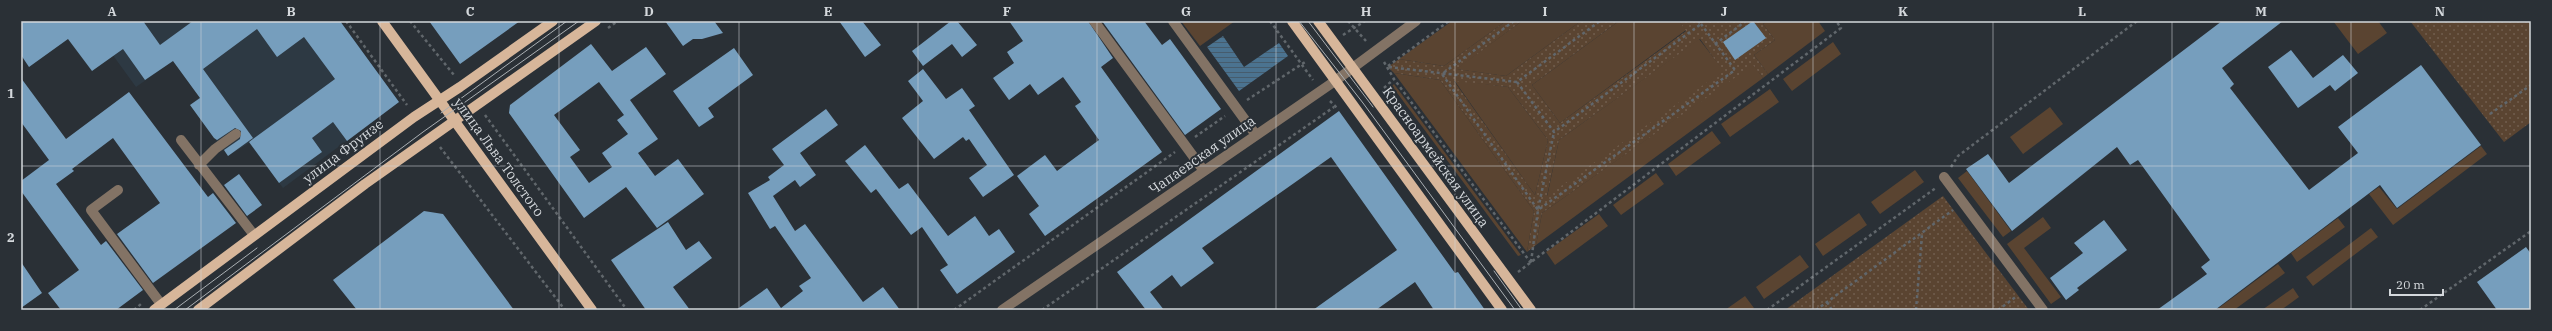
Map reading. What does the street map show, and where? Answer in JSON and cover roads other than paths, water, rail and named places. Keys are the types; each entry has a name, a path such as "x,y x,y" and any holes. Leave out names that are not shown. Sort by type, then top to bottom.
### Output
{"main road":[{"name":"улица Льва Толстого","path":"382,21 592,310"},
{"name":"улица Фрунзе","path":"158,307 414,117 460,87 553,21"},
{"path":"198,310 365,184 596,21"},
{"path":"1292,21 1502,310"},
{"name":"Красноармейская улица","path":"1318,21 1531,310"}],"street":[{"path":"1094,21 1186,144 1204,171"},
{"path":"1173,21 1256,135"},
{"name":"Чапаевская улица","path":"1002,310 1335,81 1416,21"},
{"path":"199,165 215,149 236,134"},
{"path":"181,140 254,235"},
{"path":"1944,177 2043,310"},
{"path":"118,190 91,210 158,307"}],"water":[{"path":"1223,36 1244,67 1279,43 1288,56 1239,91 1207,47"}],"tram line":[{"path":"441,113 567,21"},
{"path":"185,310 423,132 579,21"},
{"path":"1299,21 1363,103 1515,310"},
{"path":"1308,21 1373,107"},
{"path":"174,310 257,248"},
{"path":"1494,271 1522,310"}]}
